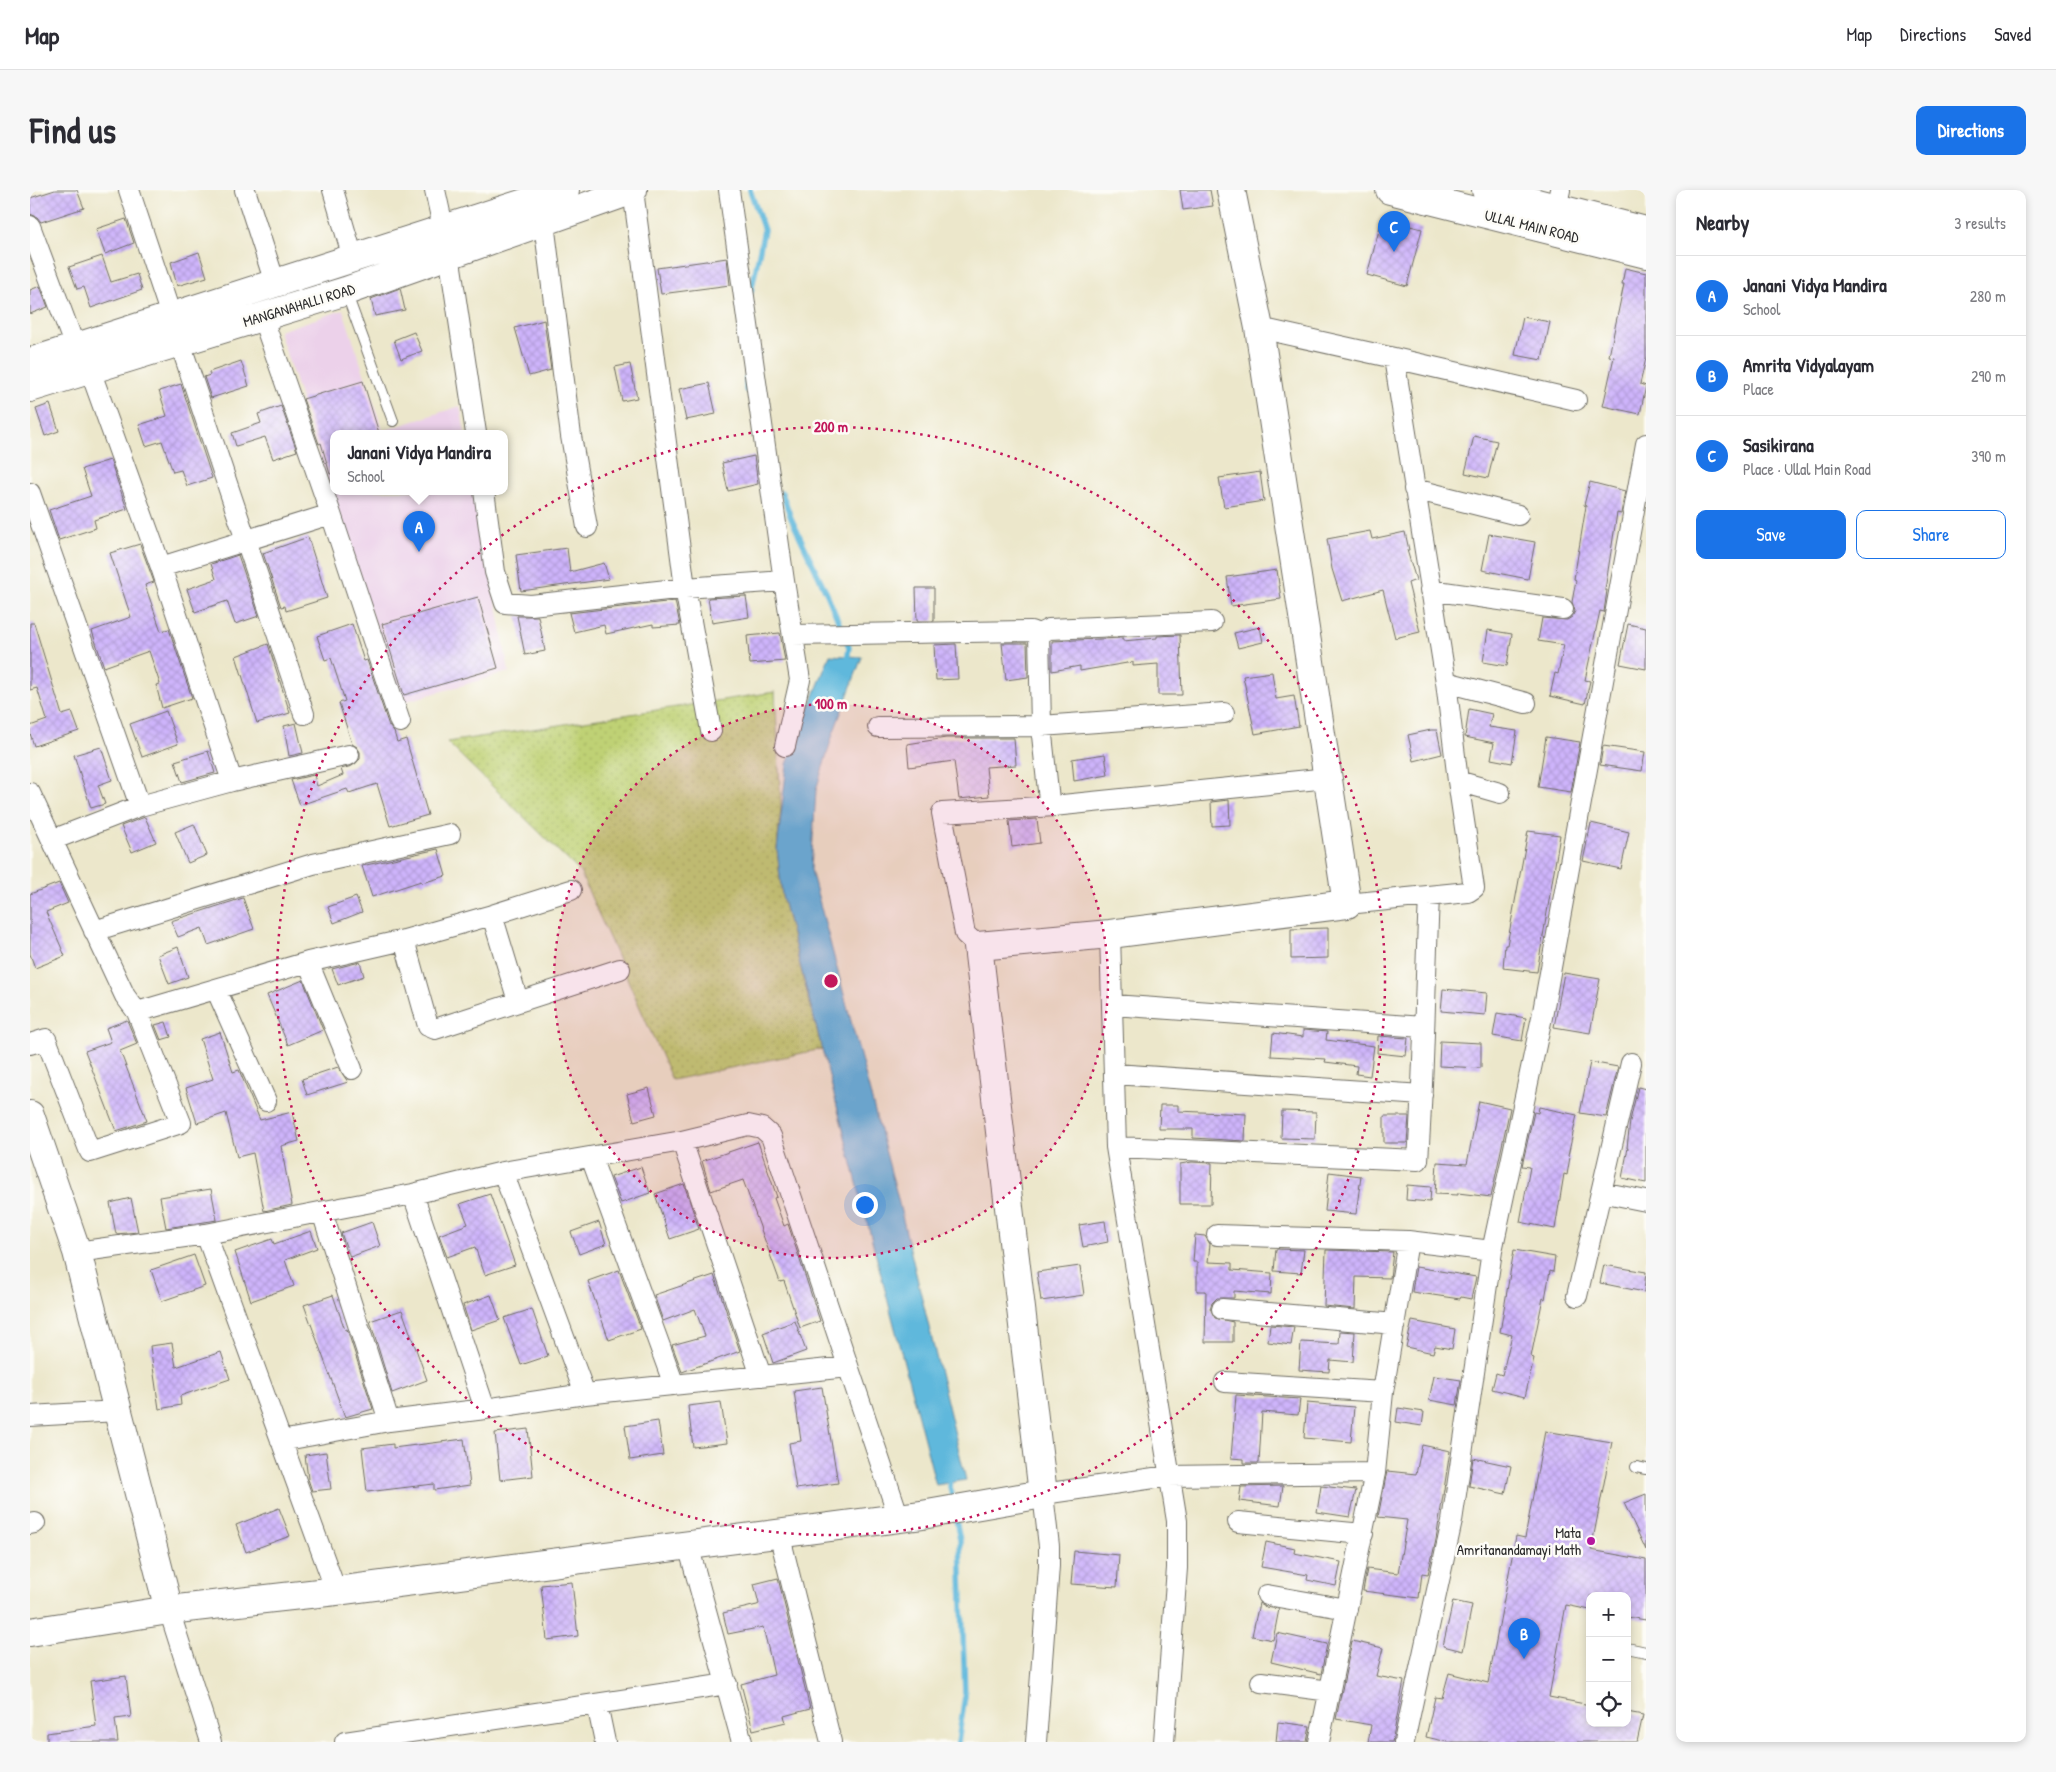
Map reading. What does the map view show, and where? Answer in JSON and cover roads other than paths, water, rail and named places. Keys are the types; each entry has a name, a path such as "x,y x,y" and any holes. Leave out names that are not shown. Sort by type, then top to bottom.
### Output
{"street":[{"path":"129,190 304,714"},
{"path":"245,190 274,283"},
{"path":"333,190 353,258"},
{"path":"435,190 447,241 476,430"},
{"path":"633,190 685,588 711,731"},
{"name":"MANGANAHALLI ROAD","path":"30,388 346,291 447,241 558,202 633,190"},
{"path":"729,190 784,581 800,680 785,746"},
{"path":"1231,190 1260,328 1347,904"},
{"name":"ULLAL MAIN ROAD","path":"1390,190 1646,254"},
{"name":"ULLAL MAIN ROAD","path":"1486,190 1558,199 1646,231"},
{"path":"558,202 571,436 587,527"},
{"path":"30,226 75,348"},
{"name":"MANGANAHALLI ROAD","path":"30,362 353,258 447,241"},
{"path":"262,316 331,514 400,722"},
{"path":"1260,328 1576,400"},
{"path":"978,946 1110,934 1347,904 1429,897 1468,892 1474,888 1446,682 1394,358"},
{"path":"90,370 161,567 232,781"},
{"path":"1404,1742 1452,1521 1492,1251 1542,1017 1646,444"},
{"path":"1414,489 1518,516"},
{"path":"30,493 140,806"},
{"path":"485,495 495,572 505,602 531,604 685,588 784,581"},
{"path":"161,567 331,514"},
{"path":"1430,590 1563,610"},
{"path":"793,636 1031,631 1039,634 1049,629 1212,622"},
{"path":"1039,634 1041,726 1048,800 1055,806"},
{"path":"1446,682 1526,703"},
{"path":"878,728 1041,726 1224,713"},
{"path":"52,840 140,806 232,781 349,755"},
{"path":"1036,1742 1049,1566 1043,1494 978,946 965,934 942,813 1055,806 1328,778"},
{"path":"1458,780 1500,793"},
{"path":"30,793 125,996 137,1012 181,1123 90,1152 46,1040 30,1044"},
{"path":"94,931 314,864 450,834"},
{"path":"137,1012 308,962 404,940 571,890"},
{"path":"1116,1148 1418,1160 1429,897"},
{"path":"492,915 518,1001"},
{"path":"1110,934 1116,1148 1168,1476 1177,1521 1178,1568 1164,1742"},
{"path":"404,940 428,1026 435,1030 518,1001 620,969"},
{"path":"308,962 352,1069"},
{"path":"216,989 266,1101"},
{"path":"1113,1005 1423,1027"},
{"path":"1577,1296 1631,1064"},
{"path":"1115,1074 1422,1095"},
{"path":"30,1115 77,1252 169,1610 211,1742"},
{"path":"77,1252 206,1234 413,1194 503,1172 682,1141 748,1126 762,1128 771,1136 848,1367 910,1516"},
{"path":"682,1141 761,1376"},
{"path":"591,1156 674,1385"},
{"path":"503,1172 585,1394"},
{"path":"1601,1192 1646,1201"},
{"path":"413,1194 485,1409"},
{"path":"322,1212 389,1420"},
{"path":"206,1234 336,1591"},
{"path":"1217,1236 1408,1241 1492,1251"},
{"path":"1319,1742 1375,1473 1383,1392 1396,1324 1408,1241"},
{"path":"1222,1309 1396,1324"},
{"path":"281,1441 389,1420 485,1409 585,1394 848,1367"},
{"path":"1225,1382 1383,1392"},
{"path":"30,1416 118,1411"},
{"path":"30,1632 169,1610 336,1591 910,1516 1168,1476 1375,1473"},
{"path":"1238,1522 1362,1534"},
{"path":"778,1533 831,1742"},
{"path":"688,1545 742,1742"},
{"path":"1267,1595 1347,1610"},
{"path":"1261,1682 1330,1691"},
{"path":"345,1742 727,1684"},
{"path":"597,1704 606,1742"}],"lane":[{"path":"346,291 393,421"},
{"path":"1631,1649 1646,1652"}],"water":[{"path":"830,655 862,657 833,734 816,790 811,870 896,1191 966,1480 936,1485 782,896 777,849 787,764"}],"waterway":[{"path":"750,190 764,230 751,292"},
{"path":"746,378 746,390"},
{"path":"782,493 791,518 827,594 849,647 847,662"},
{"path":"948,1476 953,1501"},
{"path":"955,1515 960,1540 965,1696 958,1742"}],"place":[{"name":"Sasikirana","path":"1394,252"},
{"name":"Janani Vidya Mandira","path":"419,552"},
{"name":"Mata Amritanandamayi Math","path":"1591,1541"},
{"name":"Amrita Vidyalayam","path":"1524,1659"}]}
